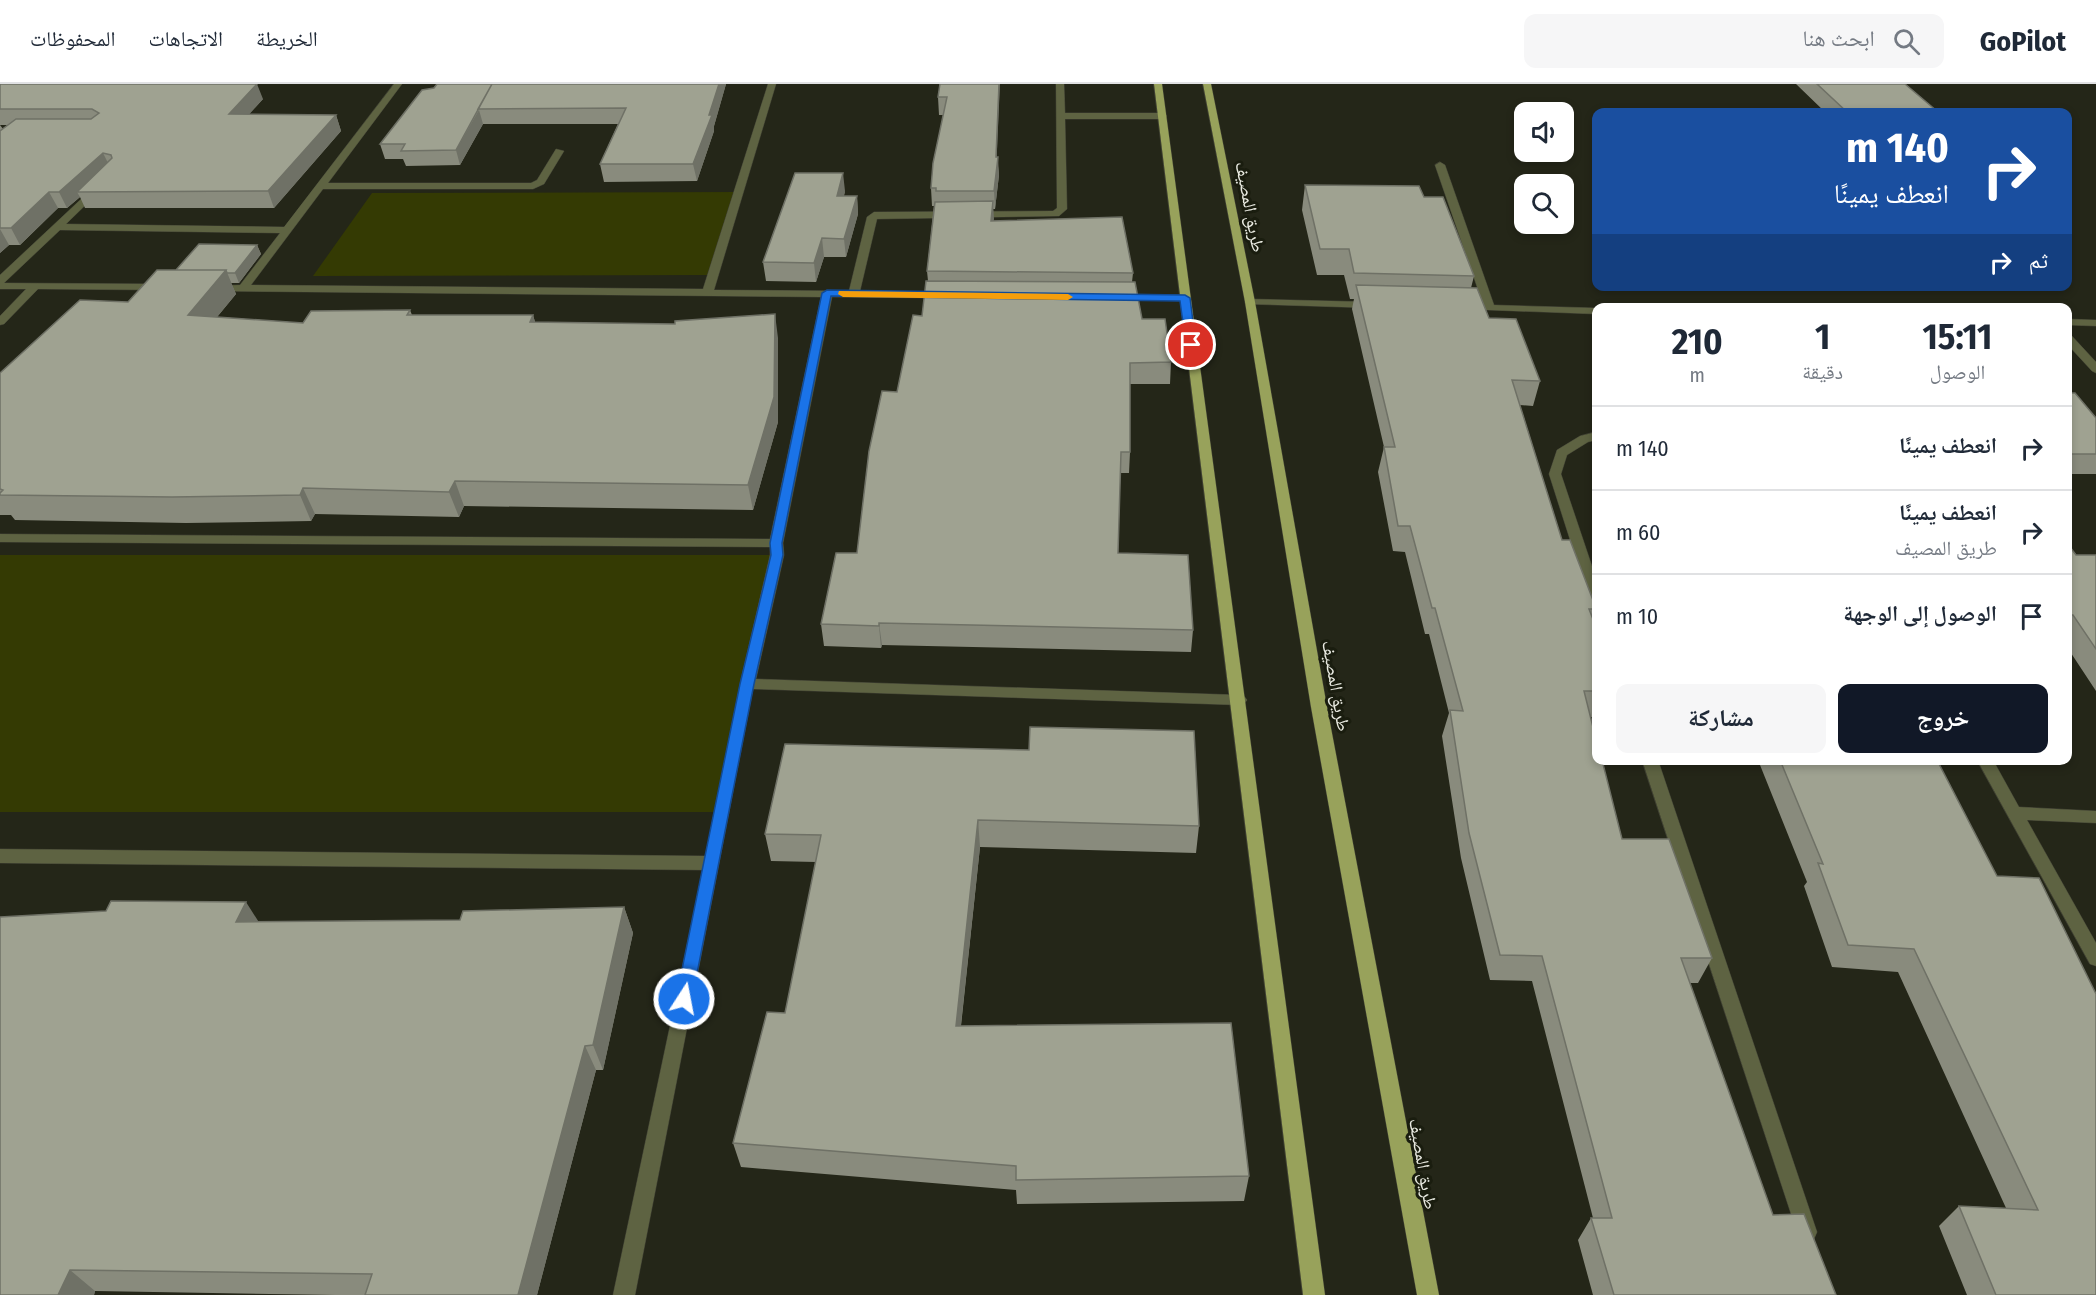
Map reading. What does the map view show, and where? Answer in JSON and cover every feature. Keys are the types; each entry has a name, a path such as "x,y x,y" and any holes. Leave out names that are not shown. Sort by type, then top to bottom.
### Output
{"main road":[{"path":"1158,84 1314,1295"},
{"name":"طريق المصيف","path":"1207,84 1250,302 1319,707 1428,1295"}],"street":[{"path":"243,288 398,84"},
{"path":"708,292 772,84"},
{"path":"855,294 873,217 878,214 1058,213 1062,209 1060,84"},
{"path":"1060,116 1162,116"},
{"path":"320,186 533,186 541,182 559,151"},
{"path":"1440,165 1490,308"},
{"path":"0,283 105,181"},
{"path":"57,227 287,230"},
{"path":"0,283 35,286 173,287"},
{"path":"0,322 35,286"},
{"path":"196,288 961,295"},
{"path":"624,1295 747,684 777,555 776,543 827,293"},
{"path":"1102,297 1185,298"},
{"path":"1250,302 1387,305"},
{"path":"1455,307 1592,310"},
{"path":"2072,322 2096,323"},
{"path":"2072,343 2096,369"},
{"path":"1592,437 1584,439 1561,453 1554,474 1592,586"},
{"path":"0,538 776,543"},
{"path":"747,684 1239,700"},
{"path":"1652,765 1812,1250"},
{"path":"1988,765 2096,959"},
{"path":"2016,813 2096,817"},
{"path":"0,856 711,863"}],"green space":[{"path":"740,192 714,275 313,276 372,193"},
{"path":"0,555 777,555 723,812 0,812"}],"building":[{"path":"0,84 257,84 229,114 336,115 268,191 77,192 112,158 111,155 103,153 59,192 49,192 11,228 0,228 0,131 16,119 91,119 99,113 92,109 0,109"},
{"path":"437,84 492,84 456,150 401,151 405,144 380,144 422,90 434,88"},
{"path":"492,84 719,84 709,115 712,115 693,164 600,164 626,108 478,109"},
{"path":"940,84 999,84 996,157 998,157 994,191 936,191 936,188 931,188 933,163 947,97 938,97"},
{"path":"1817,84 1905,84 1933,108 1843,108"},
{"path":"795,173 843,173 837,196 857,196 844,239 822,238 814,263 763,262"},
{"path":"1305,185 1419,186 1424,197 1443,197 1474,276 1354,273 1349,249 1320,249"},
{"path":"993,201 991,221 1122,217 1133,273 927,271 935,202"},
{"path":"199,244 257,245 235,273 227,273 226,270 176,270"},
{"path":"157,270 226,270 188,315 303,323 311,311 410,310 407,315 533,315 530,322 675,324 675,321 775,314 774,397 748,485 455,481 449,492 303,488 300,495 172,497 0,495 3,490 0,489 0,373 80,300 128,302"},
{"path":"926,281 1135,282 1142,319 1165,319 1171,362 1130,363 1130,452 1121,452 1118,553 1188,555 1193,630 879,623 879,626 821,624 836,553 857,553 869,451 882,391 897,392 913,315 922,316"},
{"path":"1356,285 1477,288 1489,318 1516,319 1540,381 1512,380 1562,540 1570,540 1592,598 1592,609 1589,609 1592,617 1592,691 1584,691 1592,723 1592,765 1603,765 1622,839 1669,839 1712,958 1681,958 1773,1215 1804,1214 1836,1295 1614,1295 1591,1218 1612,1218 1542,956 1500,955 1469,833 1450,710 1463,711 1410,526 1398,526 1384,447 1395,447"},
{"path":"2072,393 2075,393 2096,418 2096,454 2072,454"},
{"path":"2072,550 2076,555 2096,555 2096,649 2073,615"},
{"path":"1030,727 1194,731 1199,826 978,820 956,1026 1231,1023 1249,1176 1016,1180 1016,1166 733,1143 767,1012 785,1013 821,835 765,834 785,744 1029,750"},
{"path":"1782,765 1940,765 1997,876 2039,878 2096,994 2096,1295 1996,1295 1959,1206 2038,1210 1914,949 1848,945 1818,863 1823,864"},
{"path":"111,901 246,902 236,922 460,920 463,911 624,907 593,1045 585,1046 518,1295 365,1295 372,1274 70,1270 58,1295 0,1295 0,917 106,911"}],"slow traffic":[{"path":"843,294 1068,297"}],"route":[{"path":"684,999 747,684 777,555 776,543 827,293 1185,298 1191,345"}]}
